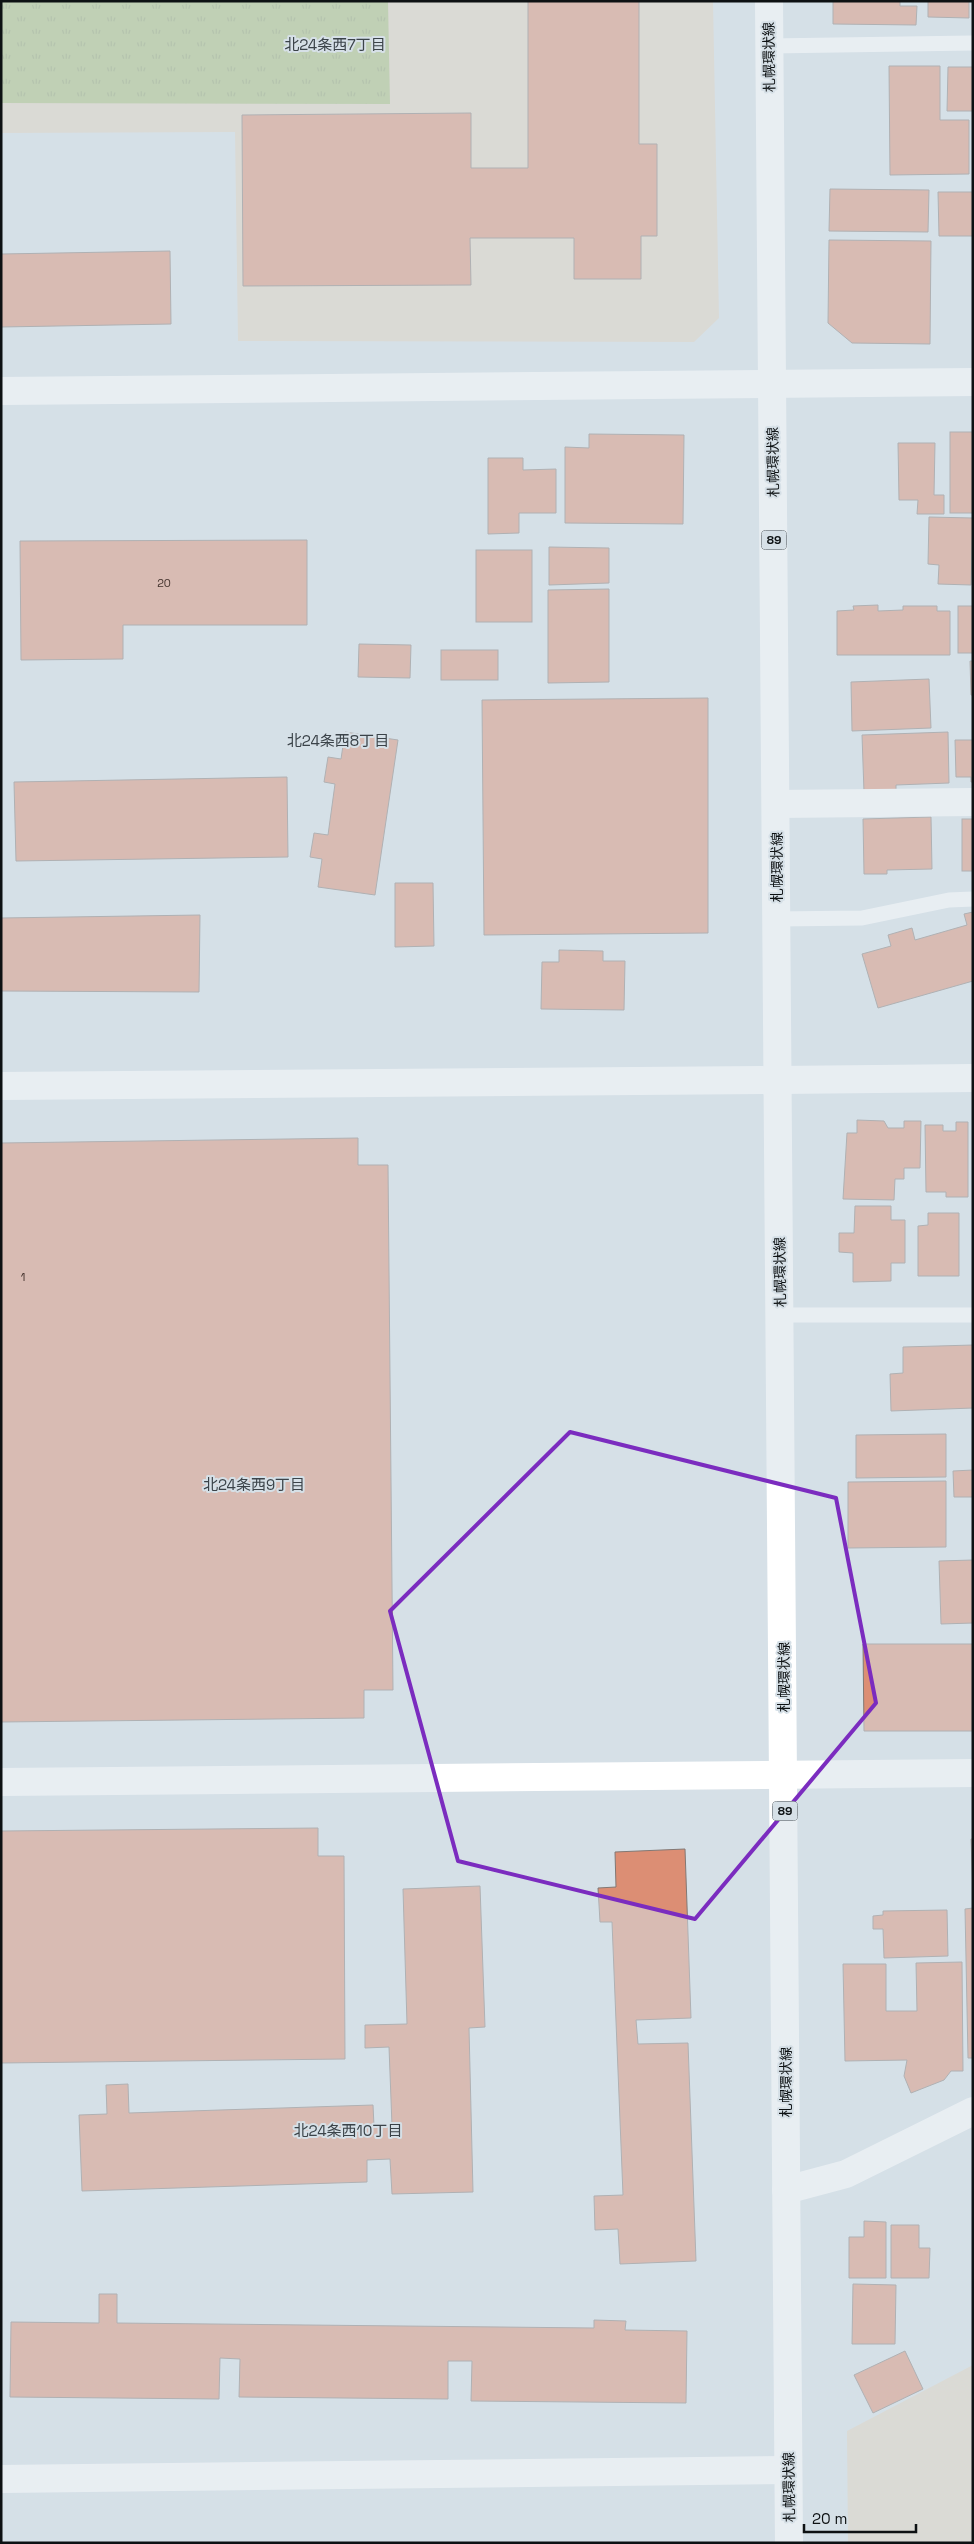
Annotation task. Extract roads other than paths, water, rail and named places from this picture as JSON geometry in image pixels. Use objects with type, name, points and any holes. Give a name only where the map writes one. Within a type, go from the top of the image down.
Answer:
[{"type":"street","name":"札幌環状線","points":[[769,1],[785,1776],[789,2543]]},
{"type":"street","points":[[1,390],[973,382]]},
{"type":"street","points":[[776,804],[973,802]]},
{"type":"street","points":[[1,1086],[973,1078]]},
{"type":"street","points":[[1,1782],[973,1773]]},
{"type":"street","points":[[786,2190],[846,2174],[973,2111]]},
{"type":"street","points":[[1,2479],[788,2470]]},
{"type":"lane","points":[[769,46],[973,43]]},
{"type":"lane","points":[[777,919],[862,918],[949,900],[973,899]]},
{"type":"lane","points":[[781,1315],[973,1315]]},
{"type":"district","name":"北24条西7丁目","points":[[335,45]]},
{"type":"district","name":"北24条西8丁目","points":[[338,741]]},
{"type":"district","name":"北24条西9丁目","points":[[254,1485]]},
{"type":"district","name":"北24条西10丁目","points":[[348,2131]]}]
